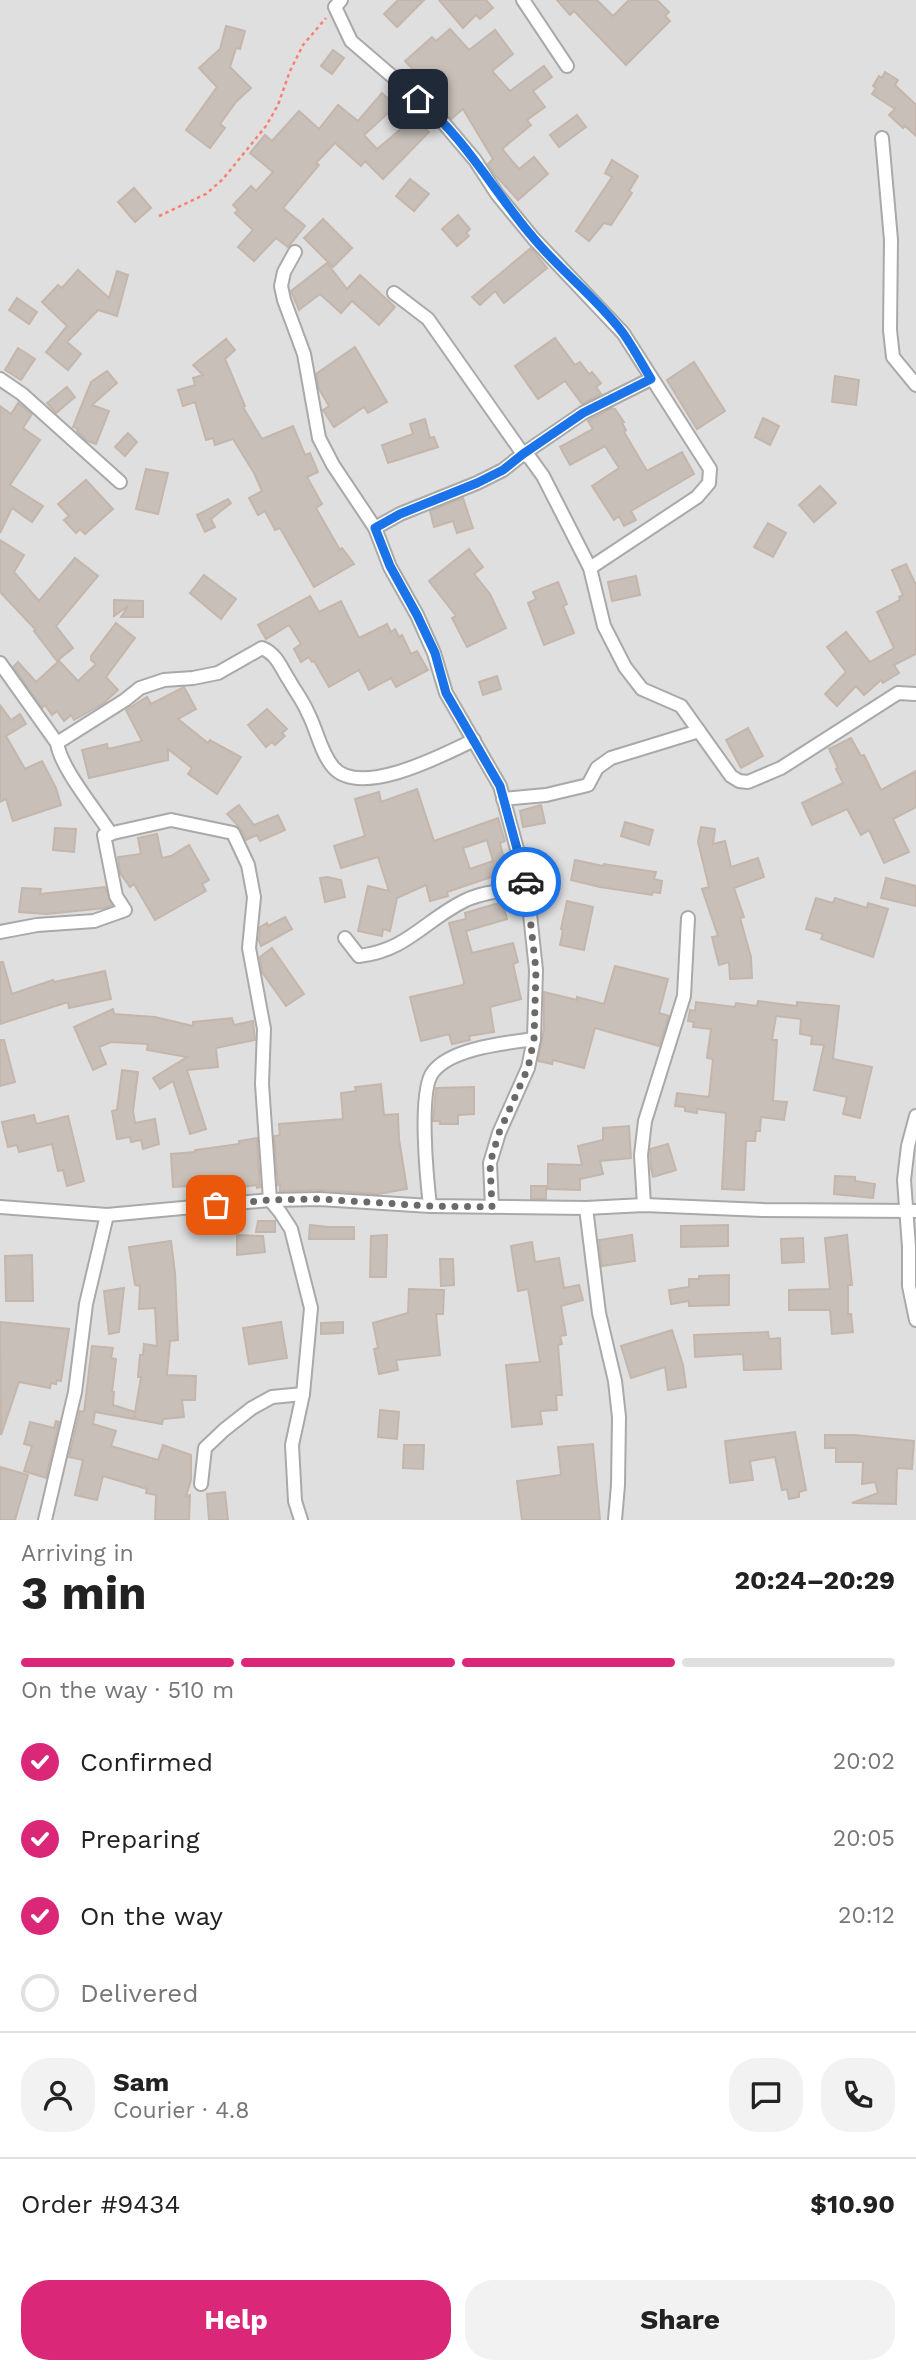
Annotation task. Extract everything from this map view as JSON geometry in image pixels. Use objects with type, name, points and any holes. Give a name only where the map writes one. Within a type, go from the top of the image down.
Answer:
[{"type":"street","points":[[523,0],[567,66]]},
{"type":"street","points":[[338,3],[351,41],[436,114],[475,160],[497,194],[534,239],[623,333],[710,469],[709,483],[697,497],[590,568]]},
{"type":"street","points":[[882,138],[891,240],[890,330],[893,357],[916,385]]},
{"type":"street","points":[[295,253],[284,272],[282,286],[284,300],[304,354],[319,438],[333,465],[375,528],[390,566],[435,653],[446,693],[500,786],[527,886],[536,970],[534,1039],[528,1068],[499,1133],[490,1163],[492,1207]]},
{"type":"street","points":[[394,293],[428,319],[523,454],[530,458],[543,476],[590,568],[604,626],[625,667],[642,689],[681,706],[731,776],[748,782],[781,768],[898,693],[916,694]]},
{"type":"street","points":[[0,379],[22,394],[120,482]]},
{"type":"street","points":[[375,528],[400,514],[503,470],[583,413],[651,379]]},
{"type":"street","points":[[57,743],[140,688],[164,680],[218,673],[262,648],[276,657],[309,713],[332,766],[341,774],[351,778],[386,775],[431,761],[474,740]]},
{"type":"street","points":[[0,663],[57,743],[58,752],[80,790],[111,834]]},
{"type":"street","points":[[503,799],[546,795],[588,785],[597,768],[611,758],[699,731]]},
{"type":"street","points":[[0,932],[37,925],[94,920],[125,910],[116,896],[104,835],[172,820],[233,833],[248,865],[254,897],[249,948],[264,1029],[262,1084],[270,1200],[290,1229],[311,1308],[303,1394],[292,1445],[295,1502],[301,1520]]},
{"type":"street","points":[[345,938],[359,956],[379,954],[408,940],[466,900],[527,886]]},
{"type":"street","points":[[644,1205],[641,1155],[645,1121],[684,996],[688,918]]},
{"type":"street","points":[[430,1206],[426,1161],[426,1083],[432,1072],[454,1057],[492,1045],[534,1039]]},
{"type":"street","points":[[916,1116],[908,1146],[904,1180],[911,1211],[909,1286],[916,1320]]},
{"type":"street","points":[[0,1207],[107,1215],[270,1200],[320,1199],[430,1206],[586,1208],[644,1205],[763,1210],[911,1211]]},
{"type":"street","points":[[586,1208],[599,1313],[615,1381],[619,1417],[615,1520]]},
{"type":"street","points":[[45,1520],[75,1392],[86,1304],[107,1215]]},
{"type":"street","points":[[201,1484],[205,1448],[224,1430],[252,1408],[272,1398],[303,1394]]},
{"type":"path","points":[[159,216],[206,194],[223,179],[278,105],[303,45],[338,3]]},
{"type":"shaded area","points":[[0,0],[916,0],[916,1520],[0,1520]]},
{"type":"building","points":[[398,0],[424,0],[397,27],[384,14]]},
{"type":"building","points":[[439,0],[486,0],[493,8],[480,19],[476,15],[463,28]]},
{"type":"building","points":[[557,0],[597,0],[613,16],[629,0],[657,0],[669,12],[665,16],[670,21],[626,65],[574,11],[570,15]]},
{"type":"building","points":[[226,26],[245,31],[240,49],[236,48],[230,67],[251,88],[236,102],[220,124],[225,128],[210,148],[186,130],[217,87],[199,68],[220,49]]},
{"type":"building","points":[[450,29],[469,50],[495,30],[513,54],[492,71],[510,91],[544,66],[552,77],[533,91],[545,107],[527,120],[531,125],[502,149],[519,169],[534,157],[548,174],[518,200],[488,164],[493,159],[463,109],[451,119],[434,100],[448,88],[434,72],[424,81],[405,61],[432,37],[436,41]]},
{"type":"building","points":[[333,50],[344,58],[332,74],[321,66]]},
{"type":"building","points":[[885,72],[898,80],[895,85],[916,105],[916,136],[889,115],[895,109],[872,94],[876,88],[873,86]]},
{"type":"building","points":[[382,93],[396,106],[364,135],[377,149],[414,118],[429,132],[383,179],[365,161],[361,166],[335,143],[316,163],[319,165],[283,208],[305,226],[288,247],[276,238],[254,261],[238,247],[253,230],[235,213],[238,210],[233,205],[251,186],[256,191],[273,172],[250,153],[265,135],[272,141],[299,111],[319,129],[338,105],[358,121]]},
{"type":"building","points":[[577,115],[586,127],[559,147],[550,135]]},
{"type":"building","points":[[612,160],[638,176],[629,191],[632,193],[611,225],[604,223],[589,241],[576,231],[612,177],[605,173]]},
{"type":"building","points":[[410,179],[429,194],[414,211],[396,196]]},
{"type":"building","points":[[134,188],[151,208],[135,222],[118,202]]},
{"type":"building","points":[[458,215],[470,229],[466,233],[469,236],[457,246],[442,229]]},
{"type":"building","points":[[323,219],[352,248],[333,267],[304,238]]},
{"type":"building","points":[[531,248],[547,268],[504,303],[495,291],[480,305],[472,297]]},
{"type":"building","points":[[327,263],[347,289],[360,275],[395,307],[379,325],[352,301],[341,313],[320,294],[299,310],[291,291]]},
{"type":"building","points":[[78,270],[109,298],[117,271],[128,275],[117,316],[98,310],[67,342],[81,354],[68,370],[46,352],[67,326],[42,302],[58,285],[62,288]]},
{"type":"building","points":[[17,298],[37,312],[29,324],[9,310]]},
{"type":"building","points":[[555,338],[575,365],[580,362],[589,374],[592,372],[601,383],[596,387],[601,394],[582,404],[565,381],[538,399],[515,366]]},
{"type":"building","points":[[226,339],[235,350],[225,359],[245,406],[243,407],[262,439],[293,426],[305,455],[310,453],[318,472],[307,477],[322,504],[316,508],[340,550],[342,548],[354,564],[314,587],[280,528],[275,530],[265,511],[258,515],[249,498],[262,491],[233,439],[215,445],[213,438],[206,440],[195,402],[183,406],[178,390],[195,385],[193,378],[203,375],[193,365]]},
{"type":"building","points":[[355,347],[387,402],[368,413],[364,407],[334,427],[323,410],[329,406],[319,389],[316,374]]},
{"type":"building","points":[[18,348],[35,359],[21,380],[5,370]]},
{"type":"building","points":[[694,362],[725,411],[697,429],[667,380]]},
{"type":"building","points":[[107,371],[117,383],[92,405],[109,411],[96,444],[87,441],[78,429],[73,427],[91,382]]},
{"type":"building","points":[[835,376],[859,380],[856,405],[832,402]]},
{"type":"building","points":[[67,387],[75,397],[56,413],[47,403]]},
{"type":"building","points":[[18,403],[32,414],[23,428],[40,440],[10,485],[43,506],[32,522],[12,508],[0,533],[0,406],[11,414]]},
{"type":"building","points":[[612,408],[624,422],[624,432],[647,471],[682,452],[694,474],[631,511],[636,520],[624,526],[619,516],[614,520],[592,486],[619,468],[605,446],[570,465],[560,447],[593,429],[588,421]]},
{"type":"building","points":[[763,418],[779,426],[770,445],[755,437]]},
{"type":"building","points":[[425,419],[430,438],[434,437],[438,447],[388,463],[382,445],[413,434],[410,424]]},
{"type":"building","points":[[128,433],[137,442],[125,456],[115,447]]},
{"type":"building","points":[[146,469],[168,473],[158,514],[136,509]]},
{"type":"building","points":[[86,480],[113,509],[85,534],[80,529],[76,533],[64,520],[69,516],[58,504]]},
{"type":"building","points":[[820,486],[836,503],[814,522],[799,505]]},
{"type":"building","points":[[463,498],[473,528],[457,533],[453,521],[434,527],[430,511]]},
{"type":"building","points":[[228,499],[231,503],[211,519],[215,527],[205,532],[197,515]]},
{"type":"building","points":[[768,523],[786,533],[773,557],[754,547]]},
{"type":"building","points":[[0,540],[24,555],[14,572],[39,601],[75,558],[98,576],[56,626],[73,648],[57,661],[34,631],[36,630],[0,592]]},
{"type":"building","points":[[469,549],[483,567],[474,574],[490,594],[506,628],[467,647],[452,618],[456,616],[429,581]]},
{"type":"building","points":[[906,564],[916,585],[916,654],[894,665],[899,673],[883,683],[881,680],[864,695],[856,686],[837,706],[825,694],[846,672],[827,647],[846,632],[870,662],[894,648],[877,612],[900,600],[899,597],[903,595],[892,570]]},
{"type":"building","points":[[204,575],[236,599],[221,619],[190,593]]},
{"type":"building","points":[[636,576],[640,595],[612,601],[608,582]]},
{"type":"building","points":[[558,582],[567,604],[563,606],[574,633],[544,645],[528,603],[536,599],[533,592]]},
{"type":"building","points":[[310,596],[319,612],[341,601],[359,638],[387,624],[391,632],[395,629],[399,637],[402,635],[411,654],[417,651],[428,670],[396,687],[391,678],[369,690],[359,670],[329,687],[314,661],[309,657],[301,662],[294,649],[301,644],[289,625],[266,639],[258,625]]},
{"type":"building","points":[[114,600],[143,601],[143,617],[121,617],[128,606],[114,616]]},
{"type":"building","points":[[116,623],[135,638],[106,677],[118,690],[104,703],[74,720],[71,715],[64,721],[57,711],[52,715],[45,705],[42,708],[13,667],[18,662],[36,682],[59,661],[78,681],[96,664],[91,660],[91,656]]},
{"type":"building","points":[[497,676],[501,689],[483,695],[479,682]]},
{"type":"building","points":[[184,687],[196,709],[178,719],[208,743],[210,740],[241,757],[217,794],[188,774],[192,768],[168,749],[168,760],[89,778],[82,750],[107,744],[108,749],[142,741],[126,710],[147,697],[151,704]]},
{"type":"building","points":[[0,705],[11,720],[20,714],[26,724],[6,736],[25,769],[42,761],[56,788],[61,805],[13,821],[6,799],[0,802]]},
{"type":"building","points":[[267,709],[287,729],[282,733],[285,736],[275,745],[272,742],[266,747],[248,725]]},
{"type":"building","points":[[748,728],[763,756],[741,768],[726,740]]},
{"type":"building","points":[[851,738],[861,756],[864,755],[881,790],[916,771],[916,807],[893,819],[909,852],[884,863],[869,830],[861,835],[847,809],[812,825],[802,803],[843,783],[829,749]]},
{"type":"building","points":[[417,789],[434,841],[498,818],[505,841],[500,843],[508,874],[497,875],[447,892],[448,896],[430,901],[426,885],[397,898],[390,931],[383,929],[382,936],[358,931],[368,886],[389,891],[378,857],[341,868],[334,846],[365,836],[355,799],[379,792],[381,802]],"holes":[[[487,840],[493,861],[470,869],[463,848]]]},
{"type":"building","points":[[239,805],[254,825],[278,815],[285,830],[260,841],[257,835],[246,840],[241,829],[227,814]]},
{"type":"building","points":[[541,805],[545,823],[523,827],[520,811]]},
{"type":"building","points":[[625,822],[653,830],[649,845],[621,836]]},
{"type":"building","points":[[701,827],[715,829],[713,844],[725,841],[731,867],[758,858],[764,877],[734,888],[744,917],[740,918],[751,957],[752,978],[730,979],[729,962],[719,965],[712,937],[718,936],[702,889],[709,887],[698,842]]},
{"type":"building","points":[[55,828],[76,829],[74,852],[53,850]]},
{"type":"building","points":[[157,834],[162,858],[171,856],[189,845],[209,880],[202,884],[206,891],[155,920],[134,884],[130,887],[120,873],[118,857],[141,854],[138,838]]},
{"type":"building","points":[[575,860],[656,872],[654,879],[662,881],[660,893],[653,892],[652,895],[571,880]]},
{"type":"building","points":[[320,878],[341,880],[345,897],[325,902]]},
{"type":"building","points":[[886,878],[916,886],[916,906],[881,898]]},
{"type":"building","points":[[105,887],[112,905],[105,908],[47,914],[19,912],[22,888],[41,889],[40,894]]},
{"type":"building","points":[[816,898],[833,903],[835,898],[867,908],[868,903],[888,909],[873,957],[821,939],[823,934],[806,929]]},
{"type":"building","points":[[567,901],[593,907],[584,950],[560,945]]},
{"type":"building","points":[[502,902],[507,919],[466,931],[472,953],[513,943],[518,962],[513,964],[521,999],[490,1007],[494,1032],[469,1036],[470,1040],[452,1044],[449,1034],[421,1041],[410,997],[463,985],[464,982],[449,923],[466,919],[465,913]]},
{"type":"building","points":[[285,917],[292,929],[261,946],[260,927]]},
{"type":"building","points":[[272,948],[304,994],[286,1006],[262,972],[260,957]]},
{"type":"building","points":[[0,962],[3,962],[12,994],[53,980],[54,982],[105,971],[111,999],[69,1008],[68,1002],[0,1024]]},
{"type":"building","points":[[615,966],[668,979],[659,1013],[669,1016],[659,1046],[595,1028],[584,1068],[553,1060],[552,1064],[538,1061],[544,1029],[544,992],[604,1004]]},
{"type":"building","points":[[758,1001],[797,1006],[797,1002],[839,1006],[833,1059],[872,1067],[860,1118],[843,1114],[847,1097],[814,1090],[824,1045],[811,1044],[812,1036],[800,1034],[801,1019],[776,1016],[772,1040],[777,1040],[773,1101],[787,1102],[784,1120],[761,1117],[760,1131],[756,1131],[755,1141],[746,1141],[744,1190],[722,1189],[726,1113],[697,1109],[697,1113],[675,1106],[677,1093],[709,1097],[713,1059],[707,1058],[711,1029],[693,1027],[694,1022],[688,1021],[690,1010],[695,1011],[696,1002],[735,1007],[736,1003],[757,1006]]},
{"type":"building","points":[[113,1009],[114,1014],[155,1017],[193,1026],[193,1022],[232,1018],[234,1025],[253,1021],[255,1040],[216,1048],[218,1067],[187,1070],[206,1129],[190,1134],[173,1081],[160,1089],[153,1078],[187,1057],[147,1050],[148,1044],[111,1042],[99,1047],[106,1064],[93,1070],[74,1027]]},
{"type":"building","points":[[0,1040],[4,1040],[15,1082],[0,1086]]},
{"type":"building","points":[[122,1070],[138,1072],[133,1111],[135,1123],[155,1119],[159,1144],[143,1149],[141,1140],[131,1142],[130,1137],[117,1139],[112,1111],[117,1110]]},
{"type":"building","points":[[381,1084],[384,1115],[398,1114],[407,1189],[378,1194],[321,1190],[280,1191],[274,1136],[280,1135],[279,1124],[343,1119],[341,1093],[356,1091],[355,1087]]},
{"type":"building","points":[[474,1087],[474,1114],[458,1115],[458,1124],[440,1124],[440,1121],[433,1121],[436,1088]]},
{"type":"building","points":[[34,1115],[36,1124],[68,1116],[84,1181],[67,1186],[63,1170],[58,1171],[52,1144],[19,1152],[17,1145],[8,1147],[2,1122]]},
{"type":"building","points":[[629,1126],[631,1158],[600,1161],[603,1174],[580,1179],[580,1190],[548,1189],[548,1164],[582,1165],[578,1146],[603,1140],[603,1128]]},
{"type":"building","points":[[257,1138],[260,1187],[257,1188],[256,1185],[237,1188],[236,1178],[207,1182],[207,1185],[173,1187],[171,1154],[239,1144],[239,1141]]},
{"type":"building","points":[[668,1144],[676,1170],[653,1177],[650,1149]]},
{"type":"building","points":[[835,1176],[855,1177],[855,1181],[875,1184],[873,1198],[834,1194]]},
{"type":"building","points":[[531,1186],[546,1186],[546,1199],[531,1199]]},
{"type":"building","points":[[258,1221],[275,1221],[275,1232],[256,1232]]},
{"type":"building","points":[[310,1225],[354,1227],[354,1239],[309,1239]]},
{"type":"building","points":[[728,1225],[728,1246],[681,1247],[681,1226]]},
{"type":"building","points":[[237,1235],[263,1236],[265,1252],[237,1255]]},
{"type":"building","points":[[387,1235],[386,1277],[370,1277],[371,1236]]},
{"type":"building","points":[[632,1235],[635,1261],[602,1266],[599,1240]]},
{"type":"building","points":[[847,1235],[852,1285],[848,1285],[848,1314],[851,1314],[853,1332],[832,1334],[830,1310],[789,1310],[789,1290],[830,1289],[825,1238]]},
{"type":"building","points":[[803,1238],[804,1262],[782,1263],[781,1239]]},
{"type":"building","points":[[171,1241],[178,1340],[170,1341],[167,1375],[196,1376],[195,1400],[182,1400],[184,1417],[163,1419],[162,1424],[95,1412],[93,1424],[116,1431],[111,1446],[158,1460],[163,1445],[191,1455],[191,1480],[186,1496],[190,1495],[189,1520],[155,1520],[156,1495],[146,1493],[147,1489],[103,1476],[97,1500],[75,1495],[83,1460],[69,1457],[80,1411],[84,1412],[92,1346],[113,1348],[111,1358],[116,1359],[113,1405],[135,1412],[141,1377],[138,1377],[140,1355],[143,1355],[144,1344],[157,1346],[155,1308],[139,1309],[140,1286],[135,1285],[129,1247]]},
{"type":"building","points":[[532,1242],[535,1262],[559,1258],[564,1288],[579,1285],[583,1300],[561,1306],[566,1335],[560,1336],[562,1344],[558,1345],[562,1395],[556,1395],[557,1410],[540,1411],[542,1424],[512,1427],[506,1365],[540,1362],[528,1289],[518,1291],[511,1246]]},
{"type":"building","points":[[32,1255],[33,1301],[6,1301],[5,1256]]},
{"type":"building","points":[[440,1259],[453,1259],[454,1285],[441,1286]]},
{"type":"building","points":[[729,1275],[729,1305],[689,1306],[689,1301],[671,1304],[669,1290],[689,1287],[689,1279]]},
{"type":"building","points":[[124,1288],[119,1332],[109,1334],[104,1291]]},
{"type":"building","points":[[409,1289],[444,1290],[443,1314],[436,1314],[440,1355],[396,1360],[398,1370],[379,1374],[373,1323],[408,1313]]},
{"type":"building","points":[[0,1322],[69,1329],[61,1381],[51,1383],[50,1388],[19,1382],[1,1435]]},
{"type":"building","points":[[281,1322],[287,1358],[249,1364],[243,1328]]},
{"type":"building","points":[[343,1322],[343,1333],[321,1334],[321,1323]]},
{"type":"building","points":[[672,1330],[683,1365],[686,1387],[668,1390],[665,1367],[631,1378],[621,1346]]},
{"type":"building","points":[[768,1332],[769,1339],[780,1338],[781,1369],[744,1370],[743,1354],[695,1357],[694,1335]]},
{"type":"building","points":[[380,1410],[399,1412],[397,1439],[378,1437]]},
{"type":"building","points":[[56,1421],[59,1422],[46,1478],[24,1471],[32,1446],[24,1444],[30,1422],[54,1428]]},
{"type":"building","points":[[795,1432],[806,1490],[799,1492],[799,1497],[789,1499],[787,1489],[782,1490],[775,1457],[750,1461],[753,1480],[730,1483],[725,1441]]},
{"type":"building","points":[[825,1435],[914,1441],[912,1469],[897,1468],[896,1504],[852,1503],[878,1493],[875,1482],[862,1484],[863,1462],[836,1462],[836,1448],[825,1448]]},
{"type":"building","points":[[593,1444],[600,1520],[522,1520],[517,1481],[561,1475],[558,1447]]},
{"type":"building","points":[[404,1445],[424,1445],[423,1469],[403,1468]]},
{"type":"building","points":[[0,1467],[28,1475],[15,1520],[0,1520]]},
{"type":"building","points":[[225,1492],[228,1520],[209,1520],[207,1494]]},
{"type":"way so far","points":[[216,1205],[320,1199],[492,1207],[490,1163],[499,1133],[528,1068],[534,1039],[536,970],[526,882]]},
{"type":"route","points":[[418,99],[436,114],[475,160],[497,194],[534,239],[623,333],[651,379],[583,413],[503,470],[400,514],[375,528],[390,566],[435,653],[446,693],[500,786],[526,882]]}]
